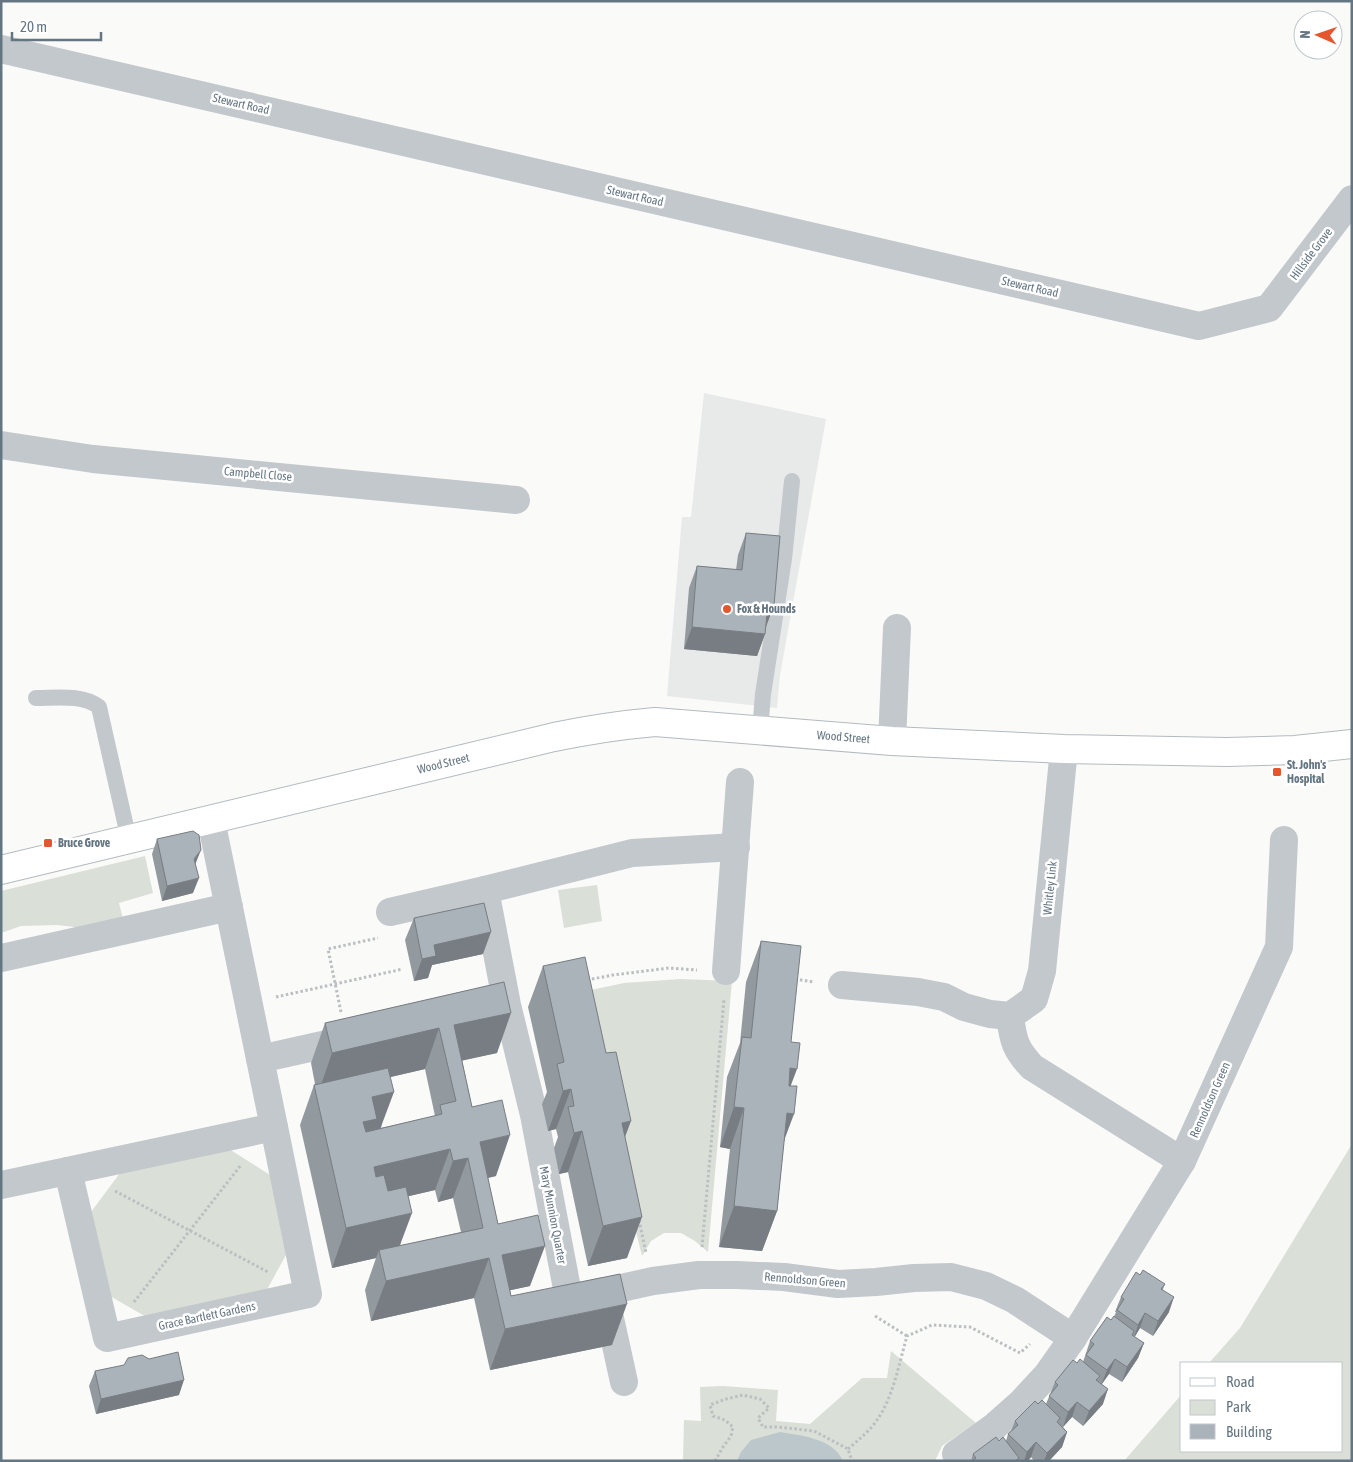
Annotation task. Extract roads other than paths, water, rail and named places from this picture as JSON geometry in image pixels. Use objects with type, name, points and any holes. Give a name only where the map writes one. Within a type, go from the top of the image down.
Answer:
[{"type":"main road","name":"Wood Street","points":[[1,870],[554,737],[598,728],[656,722],[892,741],[1064,749],[1227,752],[1295,750],[1352,744]]},
{"type":"street","name":"Stewart Road","points":[[1,49],[1199,326],[1269,308]]},
{"type":"street","name":"Hillside Grove","points":[[1269,308],[1352,199]]},
{"type":"street","name":"Campbell Close","points":[[1,446],[93,459],[516,500]]},
{"type":"street","points":[[892,741],[897,628]]},
{"type":"street","name":"Whitley Link","points":[[1010,1016],[1034,998],[1042,971],[1064,749]]},
{"type":"street","points":[[726,971],[740,782]]},
{"type":"street","points":[[1,1185],[274,1127],[211,820]]},
{"type":"street","name":"Rennoldson Green","points":[[956,1454],[996,1426],[1047,1375],[1064,1331],[1182,1161],[1279,947],[1284,840]]},
{"type":"street","points":[[388,924],[485,890],[632,853],[736,848]]},
{"type":"street","name":"Mary Munnion Quarter","points":[[485,890],[507,1005],[534,1115],[569,1299],[604,1291],[624,1382]]},
{"type":"street","points":[[1,958],[228,908]]},
{"type":"street","points":[[842,985],[918,992],[944,997],[964,1007],[990,1014],[1010,1016],[1012,1036],[1021,1056],[1032,1067],[1182,1161]]},
{"type":"street","points":[[479,1011],[507,1005]]},
{"type":"street","points":[[260,1059],[375,1034]]},
{"type":"street","name":"Grace Bartlett Gardens","points":[[68,1171],[107,1338],[308,1294],[274,1127]]},
{"type":"street","name":"Rennoldson Green","points":[[612,1290],[653,1280],[700,1275],[737,1274],[784,1277],[838,1284],[951,1277],[986,1286],[1015,1300],[1064,1331]]},
{"type":"lane","points":[[760,731],[763,694],[784,559],[792,481]]},
{"type":"lane","points":[[36,698],[82,699],[93,702],[99,707],[129,840]]},
{"type":"place","name":"Fox & Hounds","points":[[727,609]]},
{"type":"place","name":"St. John's Hospital","points":[[1277,772]]},
{"type":"place","name":"Bruce Grove","points":[[48,843]]}]
